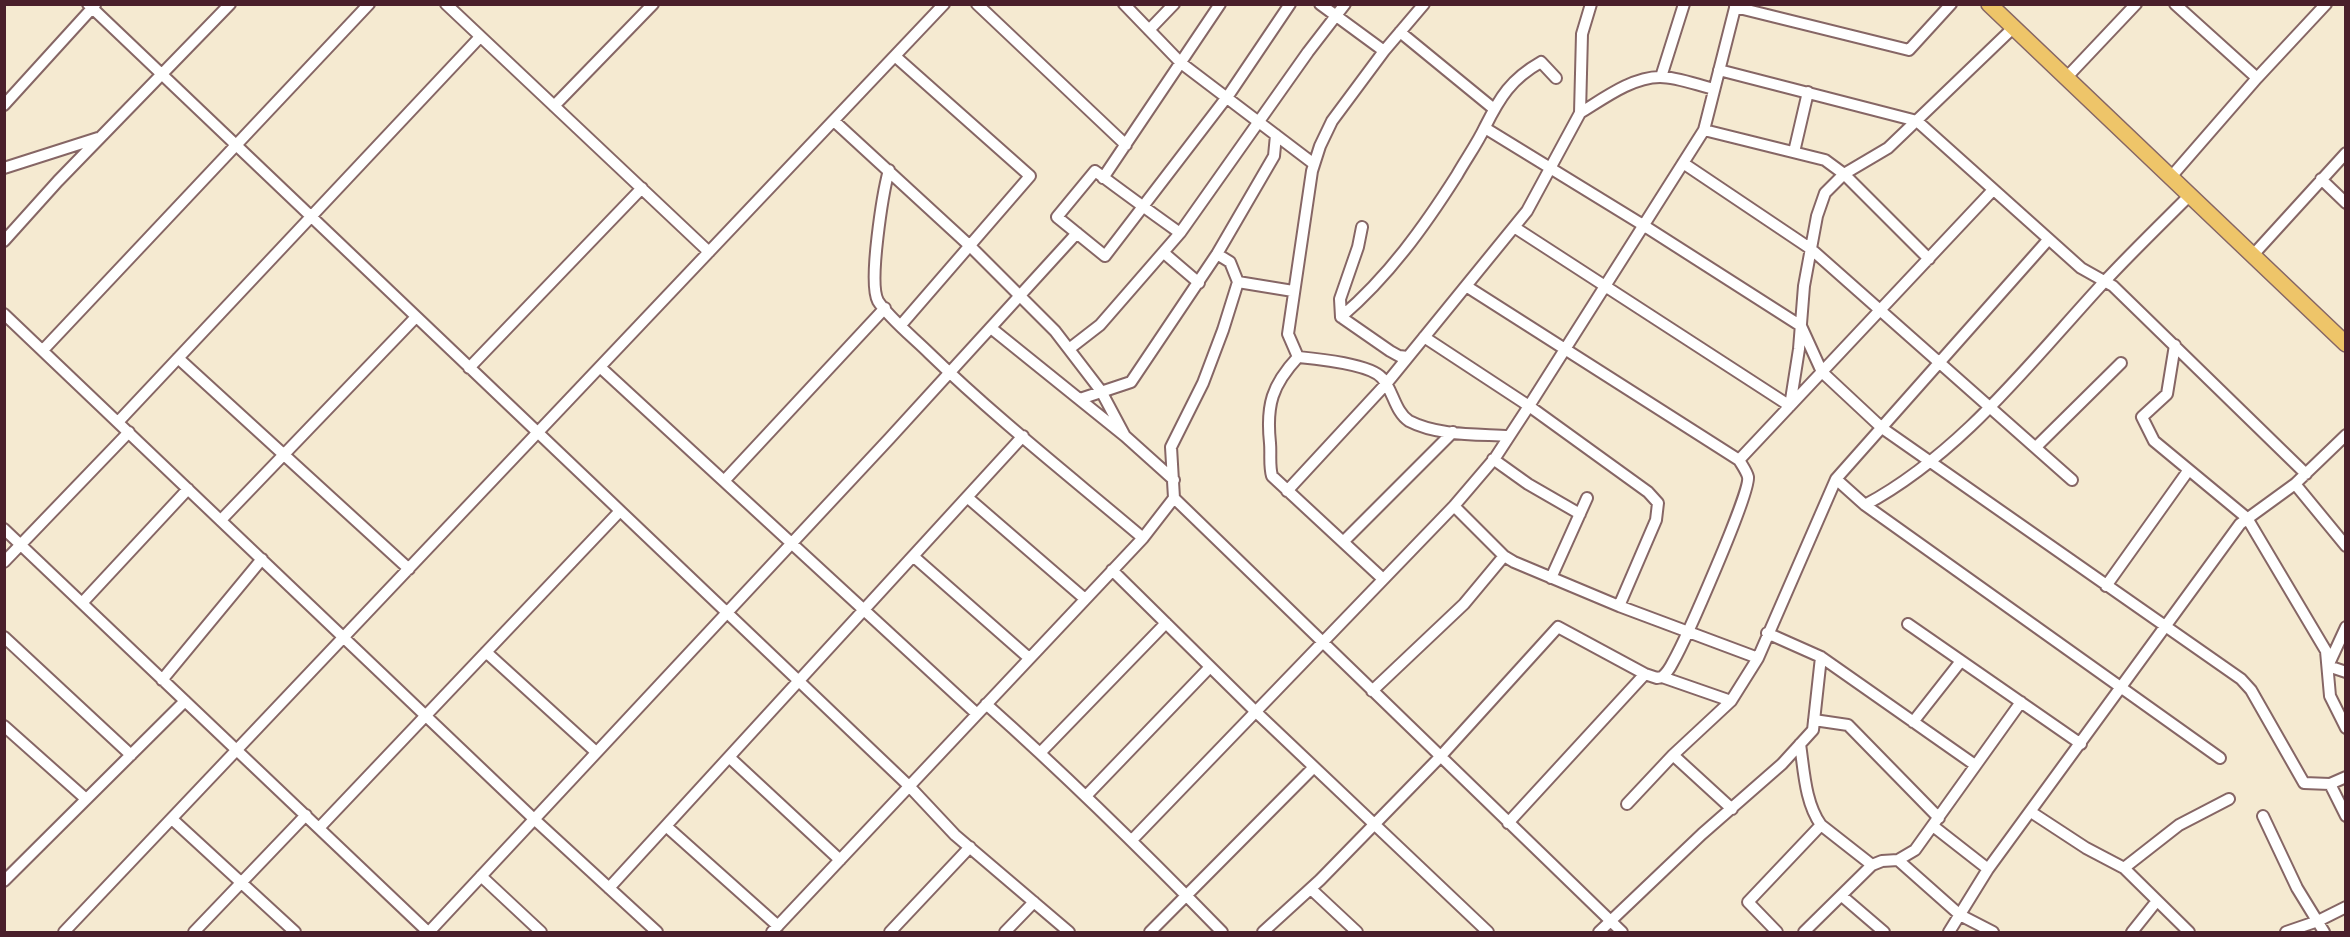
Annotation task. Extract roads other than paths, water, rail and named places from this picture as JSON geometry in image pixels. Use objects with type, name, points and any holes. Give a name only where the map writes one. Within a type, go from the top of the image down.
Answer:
[{"type":"main road","points":[[1989,4],[2346,344]]},
{"type":"street","points":[[4,241],[230,4]]},
{"type":"street","points":[[42,350],[369,4]]},
{"type":"street","points":[[446,4],[709,252]]},
{"type":"street","points":[[554,106],[653,4]]},
{"type":"street","points":[[64,933],[944,4]]},
{"type":"street","points":[[977,4],[1126,145]]},
{"type":"street","points":[[1124,4],[1181,63],[1314,164]]},
{"type":"street","points":[[1149,30],[1174,4]]},
{"type":"street","points":[[1103,178],[1220,4]]},
{"type":"street","points":[[1180,233],[1143,206],[1103,178],[1095,171],[1057,217],[1105,256],[1143,206],[1227,98],[1290,4]]},
{"type":"street","points":[[1320,4],[1384,51]]},
{"type":"street","points":[[1069,349],[1100,325],[1180,233],[1345,4]]},
{"type":"street","points":[[1298,357],[1288,334],[1314,164],[1320,146],[1332,121],[1384,51],[1425,4]]},
{"type":"street","points":[[1287,491],[1386,384],[1527,211],[1580,113],[1582,34],[1591,4]]},
{"type":"street","points":[[1661,77],[1684,4]]},
{"type":"street","points":[[1132,840],[1454,506],[1493,459],[1606,287],[1704,130],[1735,6],[1909,50],[1951,4]]},
{"type":"street","points":[[2066,78],[2136,4]]},
{"type":"street","points":[[2175,4],[2257,78]]},
{"type":"street","points":[[2170,178],[2325,4]]},
{"type":"street","points":[[4,105],[92,6],[537,434],[727,611],[909,786],[955,835],[1069,933]]},
{"type":"street","points":[[1790,406],[1804,286],[1821,201],[1825,193],[1844,174],[1888,148],[2013,28]]},
{"type":"street","points":[[1400,32],[1494,109]]},
{"type":"street","points":[[118,422],[480,36]]},
{"type":"street","points":[[896,57],[1030,176],[901,325]]},
{"type":"street","points":[[1341,317],[1367,296],[1419,233],[1485,128],[1507,88],[1524,72],[1541,62],[1556,78]]},
{"type":"street","points":[[1719,70],[1917,121],[2080,268],[2105,281],[2175,345],[2306,474]]},
{"type":"street","points":[[1580,113],[1639,81],[1661,77],[1714,89]]},
{"type":"street","points":[[1794,152],[1808,92]]},
{"type":"street","points":[[834,121],[970,246],[1055,331],[1101,391],[1125,436]]},
{"type":"street","points":[[1485,128],[1801,326],[1822,372],[1882,428],[2241,679],[2251,690],[2304,783],[2330,784],[2344,777],[2346,765]]},
{"type":"street","points":[[1704,130],[1825,160],[1844,174],[1929,259]]},
{"type":"street","points":[[1080,399],[1131,382],[1217,254],[1274,156],[1276,135]]},
{"type":"street","points":[[4,168],[101,137]]},
{"type":"street","points":[[2253,255],[2346,153]]},
{"type":"street","points":[[1683,163],[1811,249],[2072,480]]},
{"type":"street","points":[[889,171],[882,195],[875,274],[877,300],[949,372],[1143,538]]},
{"type":"street","points":[[2321,179],[2346,203]]},
{"type":"street","points":[[469,368],[642,188]]},
{"type":"street","points":[[1739,460],[1993,190]]},
{"type":"street","points":[[1865,505],[1890,491],[1930,461],[1990,406],[2019,378],[2105,281],[2189,196]]},
{"type":"street","points":[[1341,317],[1340,298],[1358,247],[1362,227]]},
{"type":"street","points":[[1514,227],[1790,406]]},
{"type":"street","points":[[4,529],[428,933],[1077,233]]},
{"type":"street","points":[[1627,804],[1673,755],[1731,701],[1758,658],[1836,479],[2049,240]]},
{"type":"street","points":[[1164,253],[1199,283]]},
{"type":"street","points":[[666,826],[775,929],[1143,538],[1174,498],[1171,447],[1203,383],[1238,282],[1230,262],[1217,254]]},
{"type":"street","points":[[1238,282],[1293,291]]},
{"type":"street","points":[[1466,286],[1739,460],[1748,477],[1739,512],[1688,631],[1673,662],[1662,677]]},
{"type":"street","points":[[724,481],[885,308]]},
{"type":"street","points":[[4,314],[534,819],[657,933]]},
{"type":"street","points":[[221,520],[416,317]]},
{"type":"street","points":[[1341,317],[1390,351],[1399,356],[1408,357]]},
{"type":"street","points":[[991,328],[1125,436],[1173,480]]},
{"type":"street","points":[[1424,337],[1529,406],[1648,492],[1658,503],[1656,520],[1619,606]]},
{"type":"street","points":[[2175,345],[2167,394],[2142,417],[2154,441],[2247,519],[2326,651],[2330,696],[2346,728]]},
{"type":"street","points":[[1298,357],[1332,361],[1371,370],[1382,378],[1407,420],[1431,430],[1509,436]]},
{"type":"street","points":[[1298,357],[1276,383],[1268,420],[1272,476],[1383,579]]},
{"type":"street","points":[[178,358],[409,569]]},
{"type":"street","points":[[2036,447],[2121,363]]},
{"type":"street","points":[[600,367],[977,714]]},
{"type":"street","points":[[4,562],[129,432]]},
{"type":"street","points":[[1342,542],[1452,432]]},
{"type":"street","points":[[1949,933],[1989,869],[2240,524],[2295,484],[2346,435]]},
{"type":"street","points":[[609,888],[1023,436]]},
{"type":"street","points":[[1493,459],[1528,484],[1580,514]]},
{"type":"street","points":[[2106,586],[2188,471]]},
{"type":"street","points":[[1836,479],[1865,505],[2220,758]]},
{"type":"street","points":[[2295,484],[2346,546]]},
{"type":"street","points":[[82,603],[188,489]]},
{"type":"street","points":[[967,497],[1084,599]]},
{"type":"street","points":[[1174,498],[1622,933]]},
{"type":"street","points":[[1551,578],[1587,498]]},
{"type":"street","points":[[1454,506],[1504,556],[1619,606],[1758,658]]},
{"type":"street","points":[[320,828],[620,511]]},
{"type":"street","points":[[913,556],[1029,658]]},
{"type":"street","points":[[1372,691],[1464,604],[1504,556]]},
{"type":"street","points":[[162,680],[262,560]]},
{"type":"street","points":[[1112,570],[1256,712],[1488,933]]},
{"type":"street","points":[[1040,753],[1166,623]]},
{"type":"street","points":[[1908,624],[2081,744]]},
{"type":"street","points":[[1263,933],[1311,889],[1440,757],[1558,627],[1645,674],[1657,678],[1662,677],[1731,701]]},
{"type":"street","points":[[2328,666],[2346,627]]},
{"type":"street","points":[[1767,633],[1821,657],[1975,765]]},
{"type":"street","points":[[4,637],[131,755]]},
{"type":"street","points":[[486,652],[596,752]]},
{"type":"street","points":[[1599,933],[1610,920],[1732,809],[1813,730],[1821,657]]},
{"type":"street","points":[[1913,722],[1961,661]]},
{"type":"street","points":[[2328,666],[2346,672]]},
{"type":"street","points":[[1086,796],[1210,667]]},
{"type":"street","points":[[1508,823],[1645,674]]},
{"type":"street","points":[[4,881],[185,701]]},
{"type":"street","points":[[1804,933],[1872,865],[1882,861],[1898,860],[1914,850],[2021,702]]},
{"type":"street","points":[[986,704],[1132,840],[1222,933]]},
{"type":"street","points":[[1814,720],[1848,725],[1936,822],[1989,869]]},
{"type":"street","points":[[4,726],[86,800]]},
{"type":"street","points":[[1800,744],[1810,804],[1821,825],[1872,865]]},
{"type":"street","points":[[1673,755],[1732,809]]},
{"type":"street","points":[[729,757],[840,860]]},
{"type":"street","points":[[1150,933],[1314,767]]},
{"type":"street","points":[[2330,784],[2346,816]]},
{"type":"street","points":[[2124,868],[2179,825],[2229,799]]},
{"type":"street","points":[[2031,812],[2086,848],[2124,868],[2189,933]]},
{"type":"street","points":[[194,933],[306,815]]},
{"type":"street","points":[[2263,816],[2297,888],[2324,933]]},
{"type":"street","points":[[172,819],[294,933]]},
{"type":"street","points":[[1777,933],[1748,902],[1821,825]]},
{"type":"street","points":[[890,933],[970,847]]},
{"type":"street","points":[[1898,860],[1960,915],[1993,933]]},
{"type":"street","points":[[481,876],[541,933]]},
{"type":"street","points":[[1311,889],[1357,933]]},
{"type":"street","points":[[1842,896],[1884,933]]},
{"type":"street","points":[[1005,933],[1034,902]]},
{"type":"street","points":[[2132,933],[2156,902]]},
{"type":"street","points":[[2286,933],[2346,907]]}]
